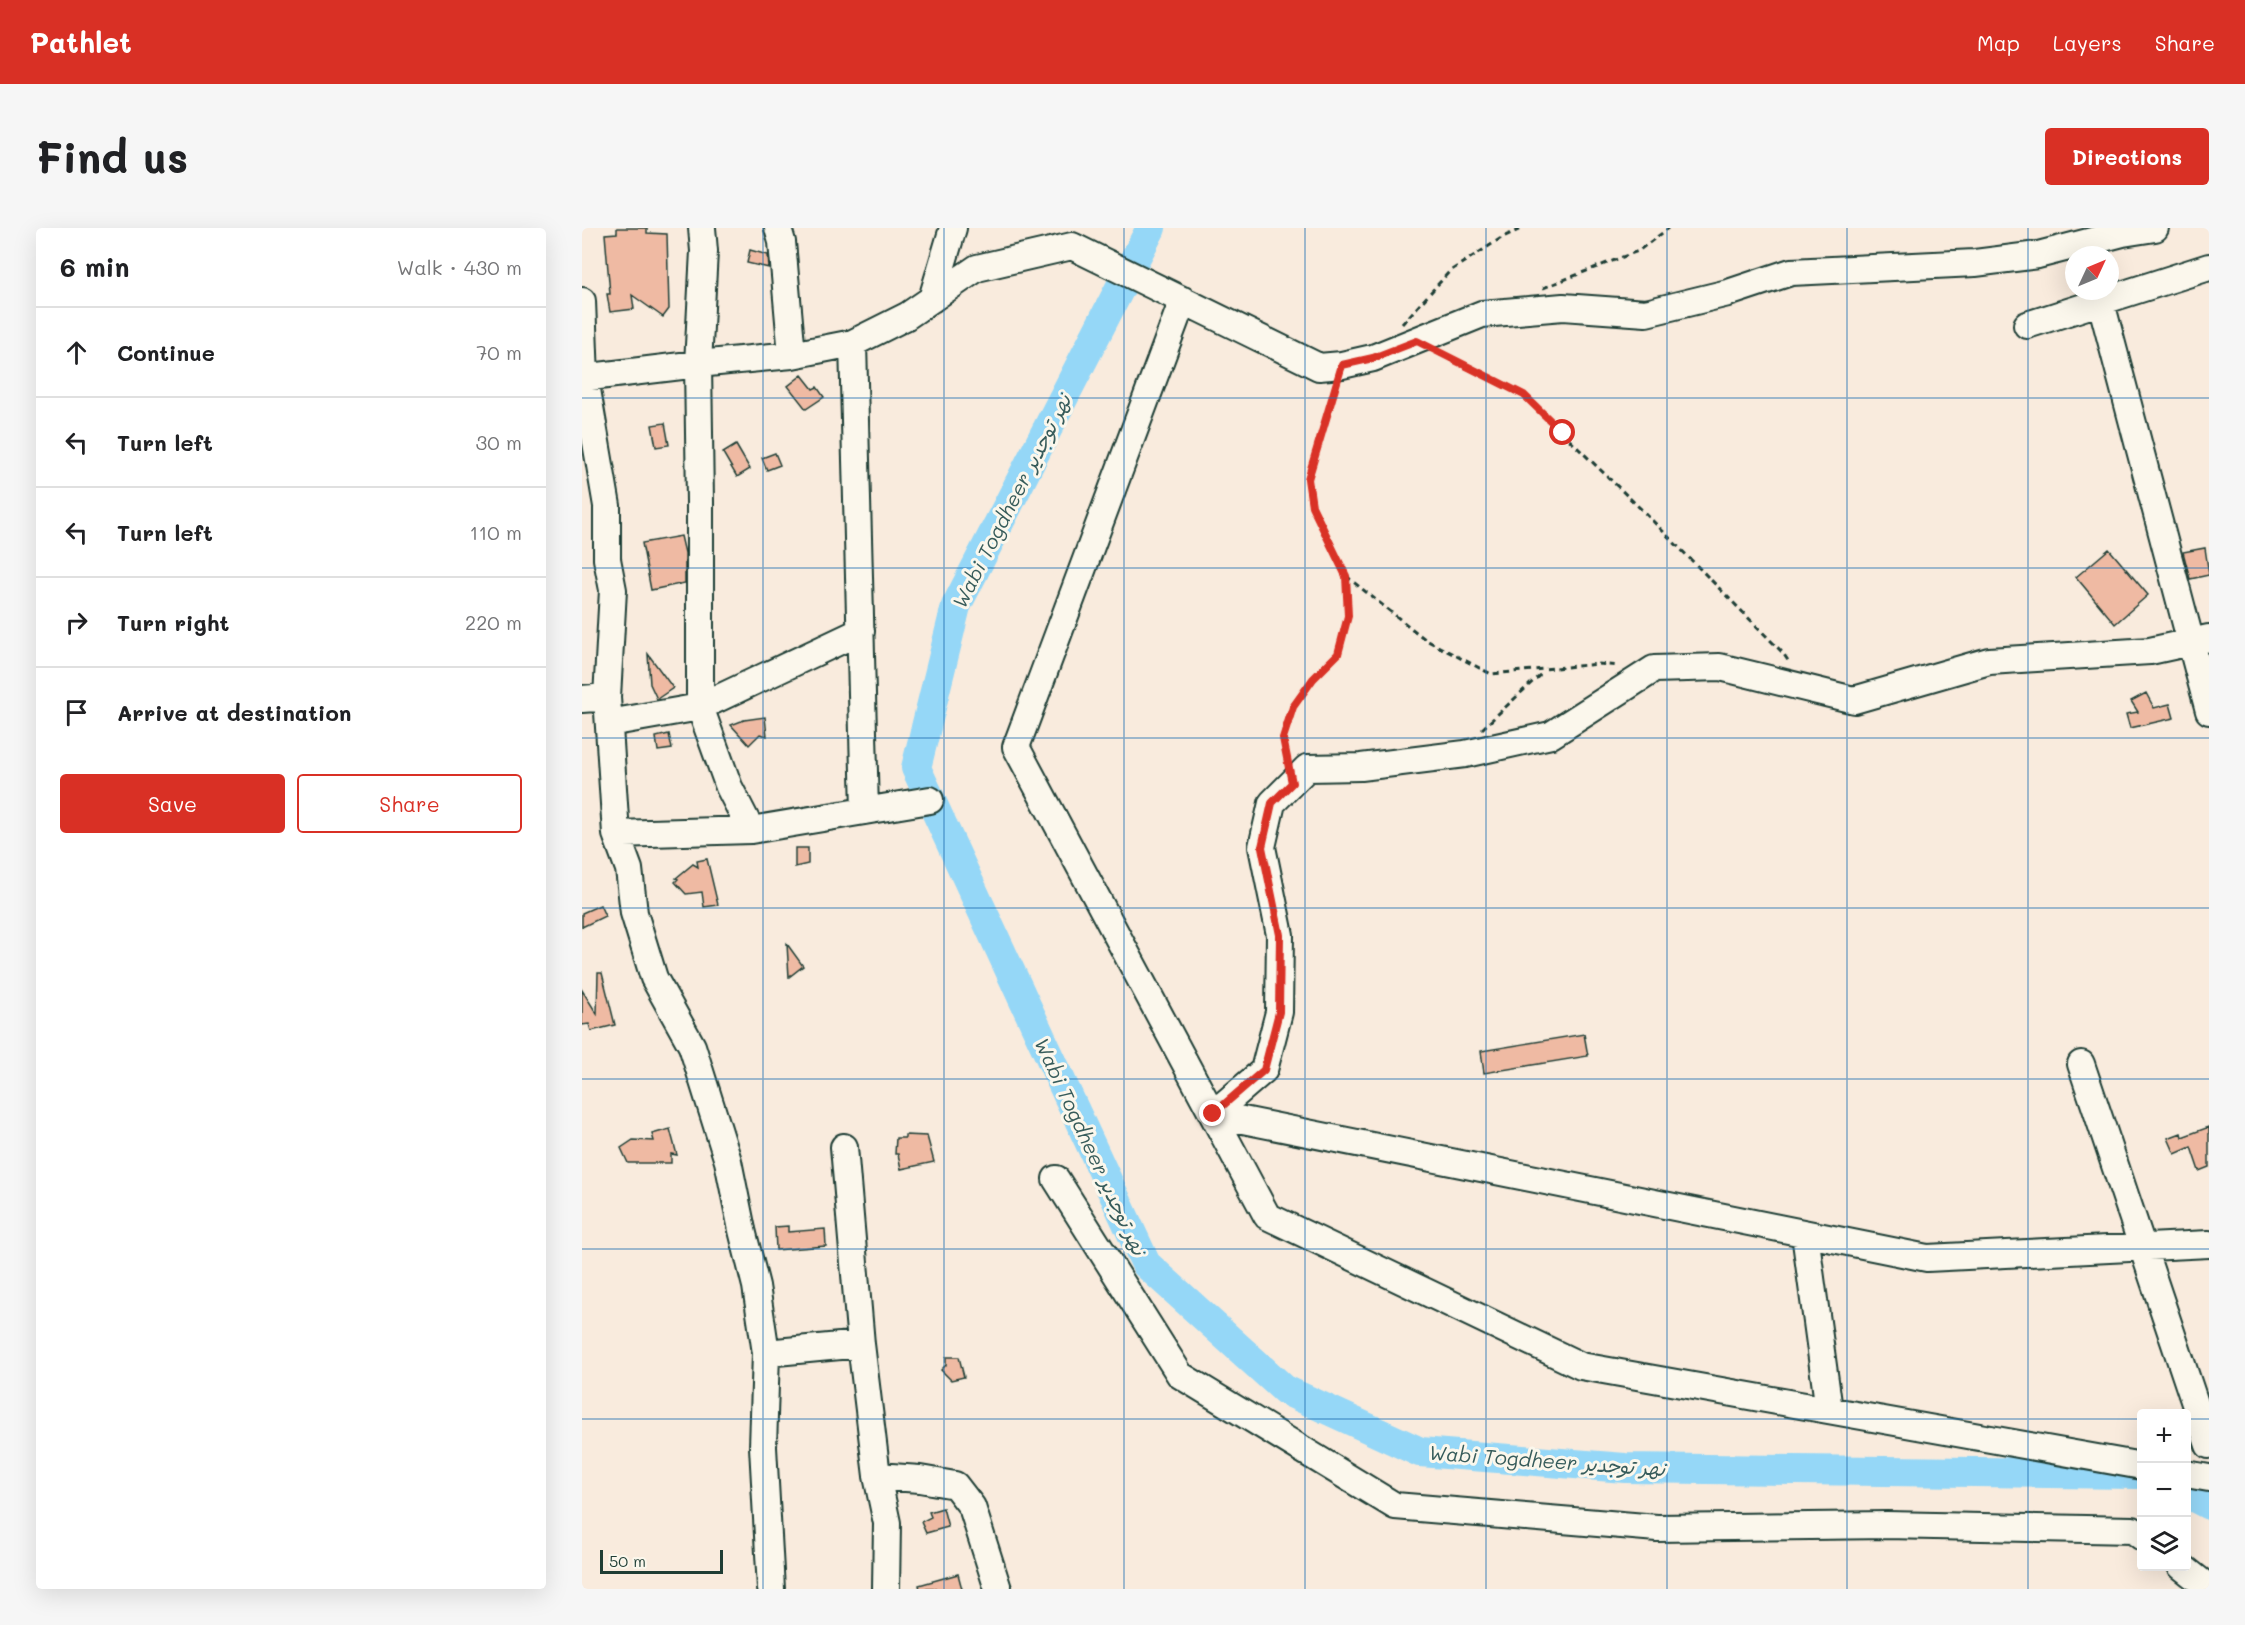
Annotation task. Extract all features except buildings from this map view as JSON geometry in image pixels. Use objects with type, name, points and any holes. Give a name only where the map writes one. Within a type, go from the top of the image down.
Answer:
[{"type":"street","points":[[702,228],[704,251],[698,364],[700,707],[729,788],[752,830]]},
{"type":"street","points":[[778,228],[782,242],[792,355]]},
{"type":"street","points":[[932,299],[952,228]]},
{"type":"street","points":[[584,378],[792,355],[853,343],[907,316],[977,268],[1072,237],[1183,300],[1318,368],[1373,358],[1408,334],[1482,314],[1563,307],[1646,313],[1728,293],[1791,272],[1975,263],[2038,255],[2085,242],[2156,228]]},
{"type":"street","points":[[2119,291],[2209,267]]},
{"type":"street","points":[[1183,300],[1016,747],[1267,1216],[1581,1366],[2137,1465]]},
{"type":"street","points":[[2027,325],[2089,300]]},
{"type":"street","points":[[2100,300],[2200,640],[2209,711]]},
{"type":"street","points":[[582,301],[584,378],[607,506],[608,559],[613,590],[594,698],[609,723],[615,834],[629,869],[634,913],[654,978],[692,1046],[728,1161],[756,1286],[766,1353],[764,1447],[771,1589]]},
{"type":"street","points":[[853,343],[865,811]]},
{"type":"street","points":[[609,723],[700,707],[861,631]]},
{"type":"street","points":[[1213,1114],[1264,1070],[1279,1012],[1280,935],[1262,847],[1272,803],[1307,768],[1361,767],[1465,754],[1551,735],[1654,669],[1720,667],[1854,700],[1989,662],[2150,651],[2200,640]]},
{"type":"street","points":[[615,834],[752,830],[930,800]]},
{"type":"street","points":[[2081,1064],[2209,1445]]},
{"type":"street","points":[[1213,1114],[1927,1258],[2209,1244]]},
{"type":"street","points":[[844,1147],[861,1344],[877,1476],[887,1523],[886,1589]]},
{"type":"street","points":[[1056,1179],[1179,1375],[1395,1506],[1657,1528],[1887,1525],[2133,1530],[2137,1533]]},
{"type":"street","points":[[1805,1234],[1829,1410]]},
{"type":"street","points":[[766,1353],[861,1344]]},
{"type":"street","points":[[2191,1475],[2209,1478]]},
{"type":"street","points":[[877,1476],[920,1479],[956,1485],[972,1507],[998,1589]]},
{"type":"street","points":[[2187,1571],[2209,1588]]},
{"type":"path","points":[[1523,228],[1503,237],[1450,271],[1408,334],[1524,395],[1642,510],[1783,653],[1804,687]]},
{"type":"path","points":[[1539,291],[1548,284],[1638,251],[1669,228]]},
{"type":"path","points":[[1292,783],[1283,738],[1293,707],[1313,679],[1338,654],[1348,616],[1346,576],[1312,506],[1308,479],[1342,365]]},
{"type":"path","points":[[1346,576],[1426,640],[1491,674],[1545,671],[1598,664],[1620,666]]},
{"type":"path","points":[[1478,732],[1545,671]]},
{"type":"waterway","name":"Wabi Togdheer نهر توجدير","points":[[1151,228],[956,606],[916,768],[1146,1264],[1285,1390],[1420,1452],[1625,1468],[2137,1474]]},
{"type":"waterway","name":"Wabi Togdheer نهر توجدير","points":[[2191,1496],[2209,1505]]},
{"type":"route","points":[[1213,1114],[1264,1070],[1279,1012],[1280,935],[1262,847],[1272,803],[1292,783],[1283,738],[1293,707],[1313,679],[1338,654],[1348,616],[1346,576],[1312,506],[1308,479],[1342,365],[1373,358],[1417,341],[1524,395],[1563,433]]}]
